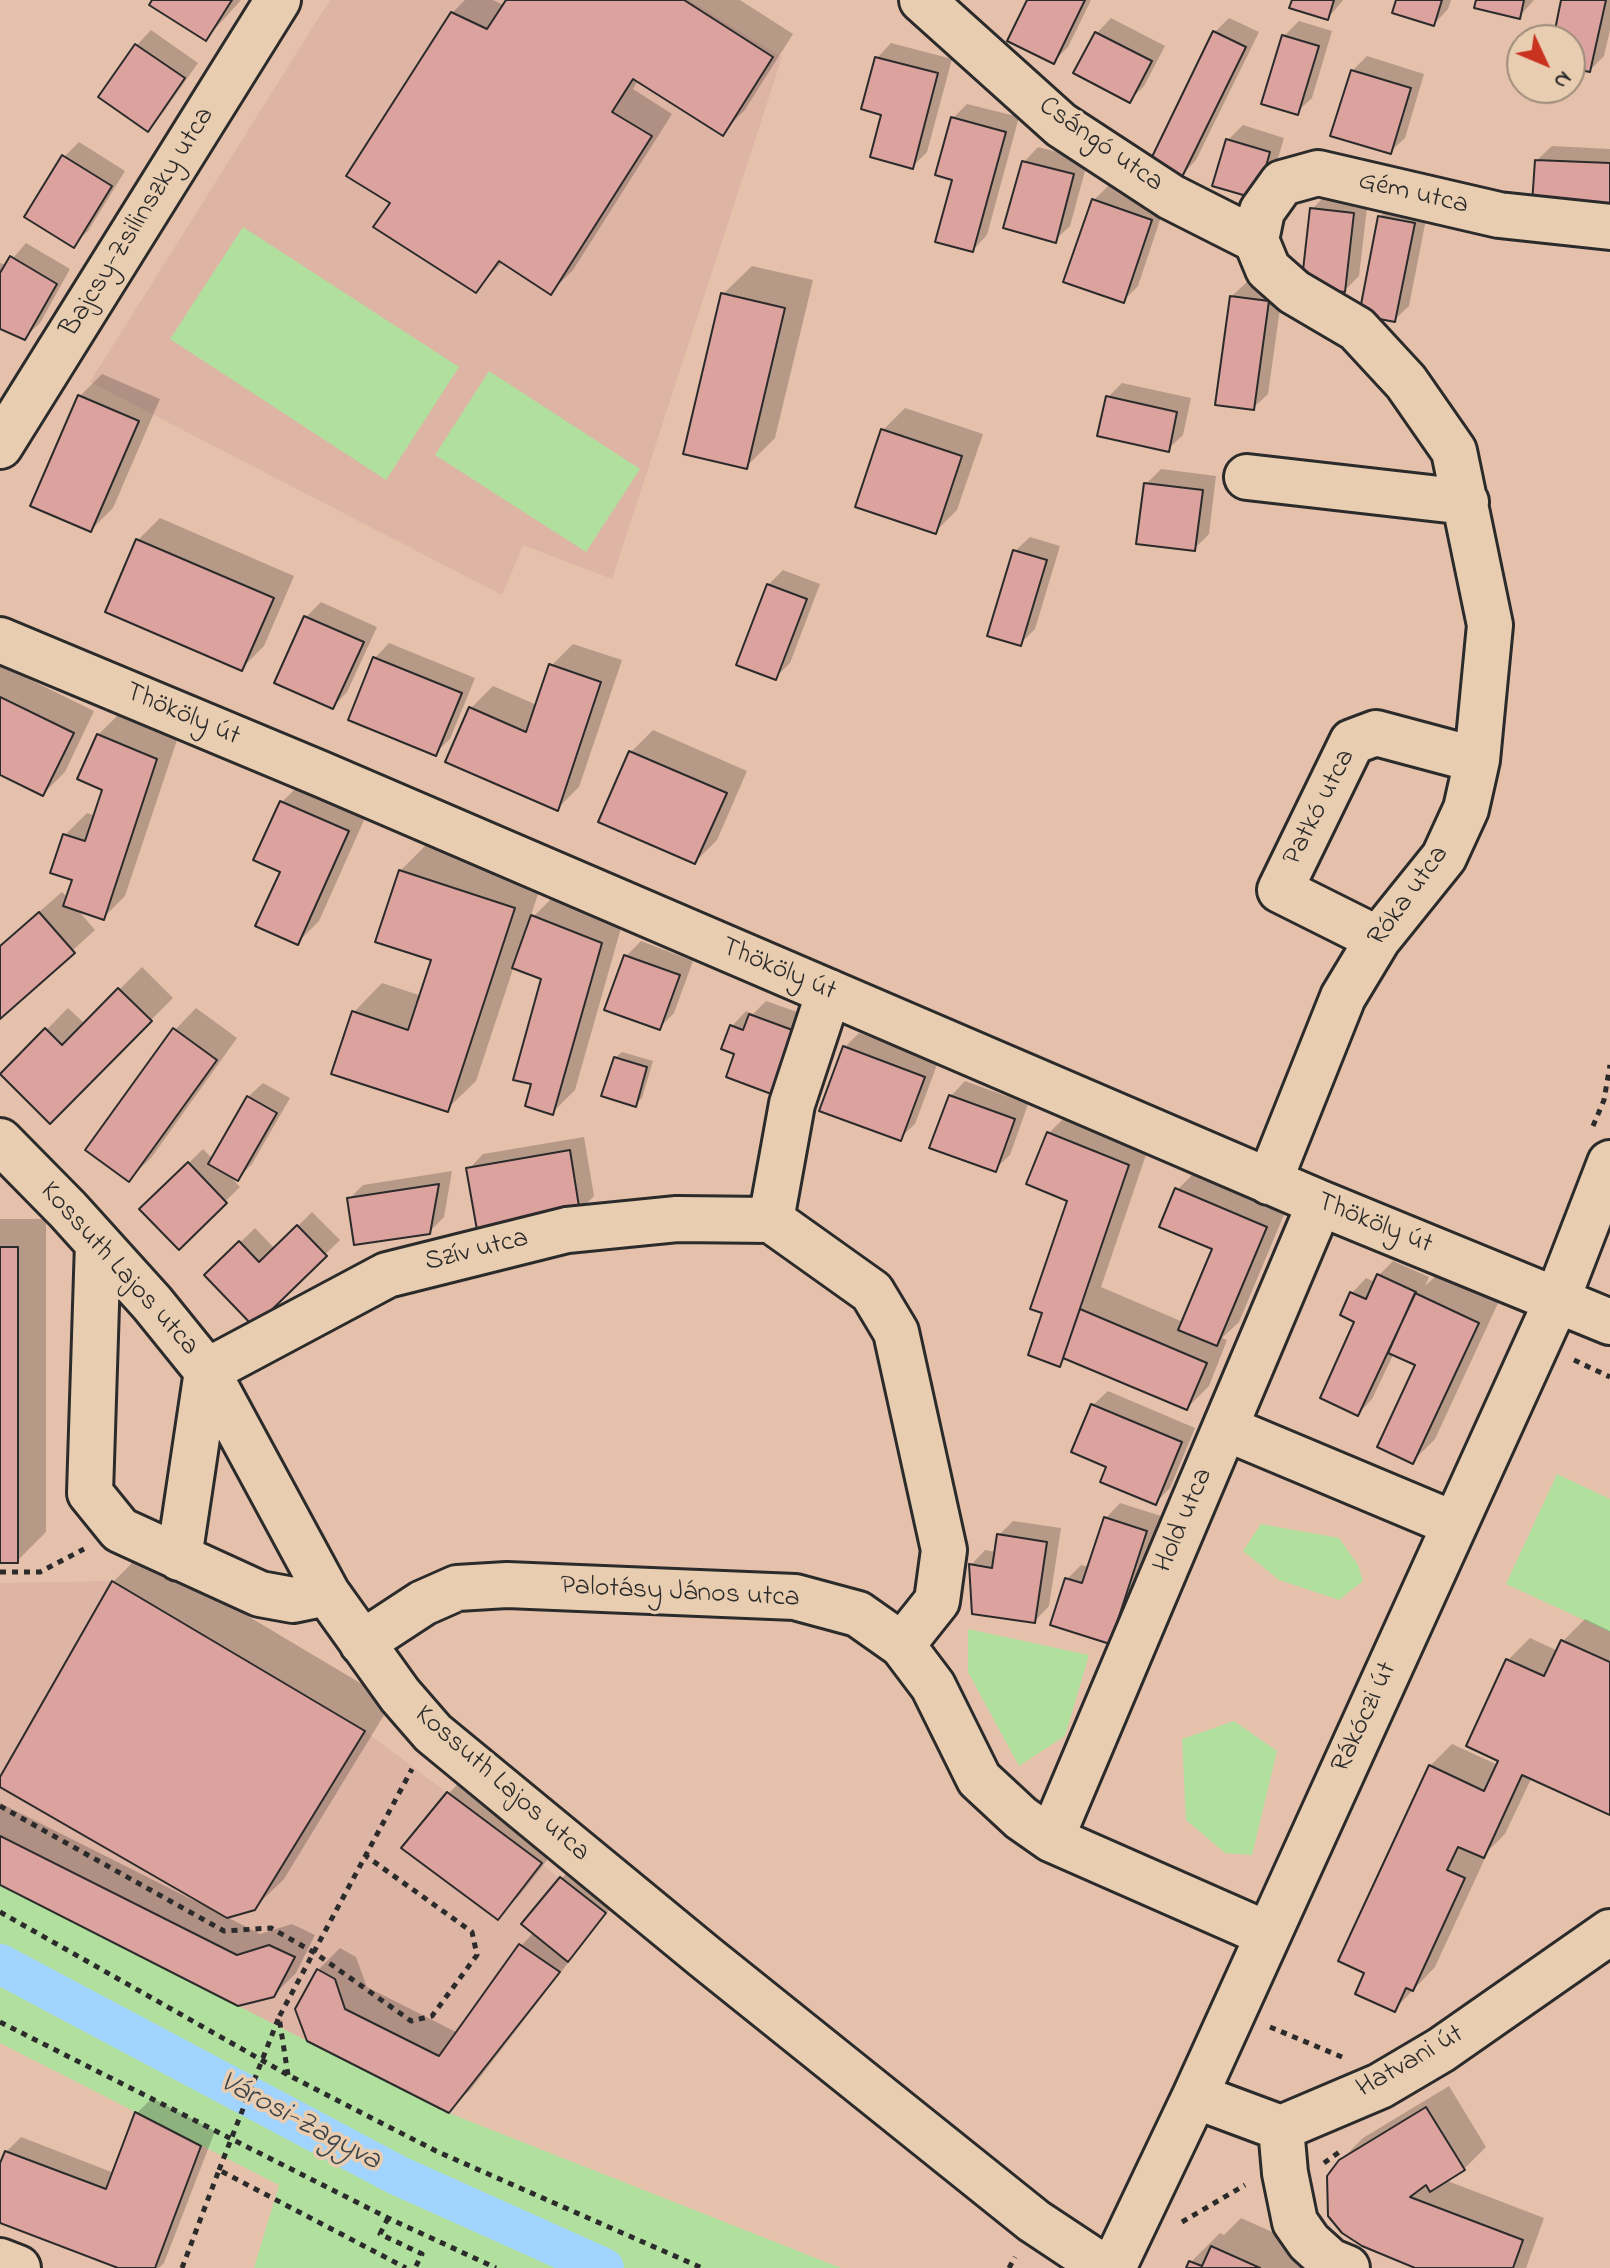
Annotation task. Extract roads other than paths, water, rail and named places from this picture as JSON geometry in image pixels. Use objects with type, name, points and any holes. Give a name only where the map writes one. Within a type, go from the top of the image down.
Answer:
[{"type":"street","name":"Bajcsy-Zsilinszky utca","points":[[0,446],[278,0]]},
{"type":"street","name":"Csángó utca","points":[[922,0],[1061,125],[1171,197],[1256,240]]},
{"type":"street","name":"Gém utca","points":[[1256,240],[1262,211],[1282,183],[1318,173],[1499,215],[1610,227]]},
{"type":"street","name":"Róka utca","points":[[1256,240],[1268,269],[1294,292],[1357,329],[1406,382],[1454,451],[1490,625],[1477,760],[1466,809],[1444,857],[1378,939],[1343,997],[1269,1182]]},
{"type":"street","points":[[1247,477],[1466,502]]},
{"type":"street","name":"Thököly út","points":[[0,640],[321,774],[1269,1182],[1610,1322]]},
{"type":"street","name":"Patkó utca","points":[[1378,939],[1280,890],[1352,742],[1376,733],[1477,760]]},
{"type":"street","points":[[829,992],[792,1104],[771,1220],[872,1292],[896,1332],[944,1550],[937,1601],[902,1645]]},
{"type":"street","name":"Kossuth Lajos utca","points":[[0,1141],[98,1243],[207,1371],[327,1593],[400,1695],[433,1733],[705,1957],[1034,2221],[1105,2268]]},
{"type":"street","name":"Rákóczi út","points":[[1113,2268],[1195,2096],[1557,1300],[1610,1163]]},
{"type":"street","name":"Hold utca","points":[[1051,1839],[1320,1203]]},
{"type":"street","name":"Szív utca","points":[[207,1371],[387,1275],[567,1230],[677,1219],[771,1220]]},
{"type":"street","points":[[98,1243],[90,1493],[120,1530],[260,1594],[293,1600],[327,1593]]},
{"type":"street","points":[[179,1558],[207,1371]]},
{"type":"street","points":[[1225,1428],[1454,1524]]},
{"type":"street","name":"Palotásy János utca","points":[[362,1643],[423,1603],[457,1588],[507,1585],[795,1597],[858,1614],[902,1645],[933,1686],[979,1779],[1021,1818],[1051,1839],[1267,1934]]},
{"type":"street","name":"Hatvani út","points":[[1281,2128],[1380,2086],[1441,2050],[1610,1932]]},
{"type":"street","points":[[1195,2096],[1281,2128],[1285,2173],[1295,2222],[1309,2242],[1330,2261],[1347,2268]]},
{"type":"street","points":[[0,2261],[18,2268]]},
{"type":"waterway","name":"Városi-Zagyva","points":[[0,1964],[397,2175],[604,2268]]}]
